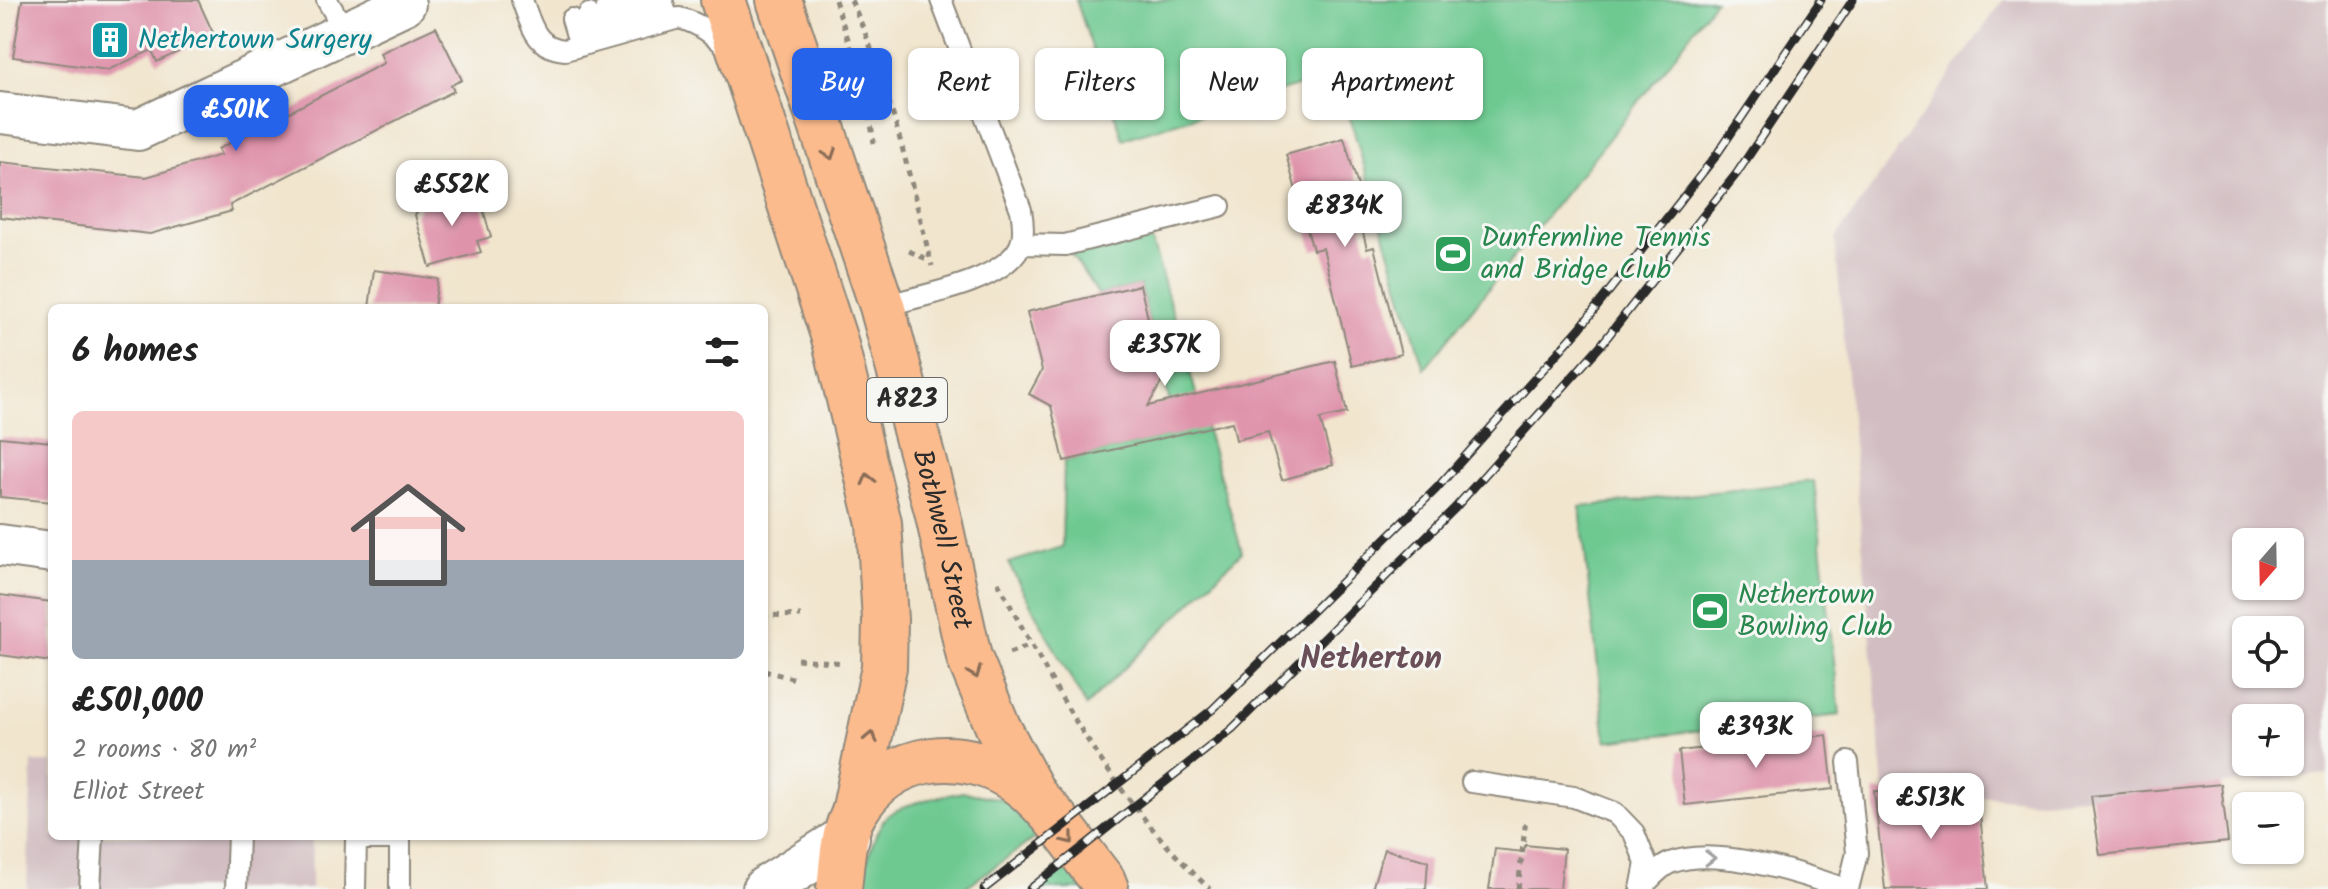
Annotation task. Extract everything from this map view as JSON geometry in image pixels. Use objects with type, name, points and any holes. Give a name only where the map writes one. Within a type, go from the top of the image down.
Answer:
[{"type":"main road","name":"Bothwell Street","points":[[723,0],[835,341],[879,523],[885,620],[884,667],[850,825]]},
{"type":"main road","name":"Bothwell Street","points":[[779,0],[882,306],[937,511],[969,657],[998,727],[1035,797]]},
{"type":"main road","name":"A823","points":[[839,889],[850,825],[880,784],[894,774],[931,759],[948,757],[998,771],[1035,797],[1103,881],[1106,889]]},
{"type":"street","points":[[0,113],[138,130],[336,16],[405,4]]},
{"type":"street","points":[[0,545],[48,551]]},
{"type":"street","points":[[765,889],[850,825]]},
{"type":"lane","points":[[522,0],[540,42],[556,50],[630,28],[679,18],[692,21],[711,32],[743,61]]},
{"type":"lane","points":[[882,306],[995,272],[1011,260],[1021,244],[1024,226],[1021,210],[941,0]]},
{"type":"lane","points":[[607,8],[630,28]]},
{"type":"lane","points":[[607,8],[630,28]]},
{"type":"lane","points":[[607,8],[630,28]]},
{"type":"lane","points":[[1021,244],[1065,245],[1220,206]]},
{"type":"lane","points":[[1641,888],[1668,863],[1698,858],[1732,858],[1815,878],[1846,889],[1857,853],[1848,762]]},
{"type":"lane","points":[[1472,782],[1574,797],[1615,813],[1634,833],[1646,863],[1641,888]]},
{"type":"lane","points":[[90,889],[93,840]]},
{"type":"lane","points":[[236,889],[238,840]]},
{"type":"lane","points":[[355,889],[356,840]]},
{"type":"lane","points":[[400,840],[400,889]]},
{"type":"path","points":[[851,0],[873,48],[892,106],[938,291]]},
{"type":"path","points":[[994,574],[1031,645],[1124,794],[1210,889]]},
{"type":"path","points":[[768,615],[801,616]]},
{"type":"path","points":[[768,672],[796,679]]},
{"type":"path","points":[[1518,889],[1528,790]]},
{"type":"shaded area","points":[[2003,0],[2328,0],[2328,774],[2041,801],[1884,789],[1835,239]]},
{"type":"shaded area","points":[[32,762],[48,762],[48,840],[312,840],[311,889],[27,889]]},
{"type":"green space","name":"Dunfermline Tennis and Bridge Club","points":[[1076,0],[1715,0],[1667,66],[1424,369],[1351,120],[1483,120],[1483,48],[1302,48],[1302,85],[1286,89],[1286,48],[1180,48],[1180,120],[1186,120],[1123,139],[1117,120],[1164,120],[1164,48],[1092,48]]},
{"type":"green space","points":[[1147,224],[1242,552],[1086,706],[1008,563],[1062,547],[1064,461],[1177,434],[1164,378],[1174,358],[1155,347],[1140,285],[1099,295],[1065,245]]},
{"type":"green space","name":"Nethertown Bowling Club","points":[[1814,481],[1840,715],[1606,741],[1580,507]]},
{"type":"green space","points":[[963,792],[1008,800],[1042,833],[963,889],[860,889],[879,828],[890,814],[916,803]]},
{"type":"green space","points":[[1070,867],[1085,889],[1039,889]]},
{"type":"building","name":"Nethertown Surgery","points":[[22,0],[198,0],[214,35],[157,62],[152,50],[108,70],[13,57]]},
{"type":"building","points":[[436,27],[462,80],[451,85],[454,91],[230,205],[232,211],[150,234],[0,217],[0,162],[146,177],[221,155],[218,149],[384,63],[380,53]]},
{"type":"building","points":[[1344,138],[1358,186],[1352,188],[1367,249],[1374,247],[1401,354],[1352,366],[1323,248],[1313,250],[1286,155]]},
{"type":"building","points":[[479,195],[491,237],[477,241],[481,252],[430,267],[415,215],[423,202],[441,196],[454,202]]},
{"type":"building","points":[[374,270],[438,279],[435,304],[370,304]]},
{"type":"building","points":[[1140,285],[1155,347],[1175,358],[1148,406],[1335,361],[1347,413],[1320,419],[1333,465],[1282,480],[1268,432],[1236,440],[1232,422],[1064,461],[1051,406],[1029,394],[1042,370],[1027,312]]},
{"type":"building","points":[[0,437],[48,442],[48,502],[0,497]]},
{"type":"building","points":[[0,595],[48,601],[48,661],[0,655]]},
{"type":"building","points":[[1827,735],[1833,789],[1685,805],[1679,751]]},
{"type":"building","points":[[2221,784],[2228,842],[2100,855],[2091,796]]},
{"type":"building","points":[[1874,791],[1978,797],[1988,889],[1885,889]]},
{"type":"building","points":[[1525,845],[1564,849],[1560,889],[1489,889],[1495,849],[1524,852]]},
{"type":"building","points":[[1384,849],[1428,861],[1426,889],[1372,889]]},
{"type":"railway","points":[[984,889],[1213,709],[1436,489],[1580,328],[1715,157],[1821,0]]},
{"type":"railway","points":[[1030,889],[1232,729],[1455,508],[1601,345],[1737,173],[1853,0]]},
{"type":"place","name":"Nethertown Surgery","points":[[110,40]]},
{"type":"place","name":"Dunfermline Tennis and Bridge Club","points":[[1453,254]]},
{"type":"place","name":"Nethertown Bowling Club","points":[[1710,611]]},
{"type":"district","name":"Netherton","points":[[1371,659]]}]
